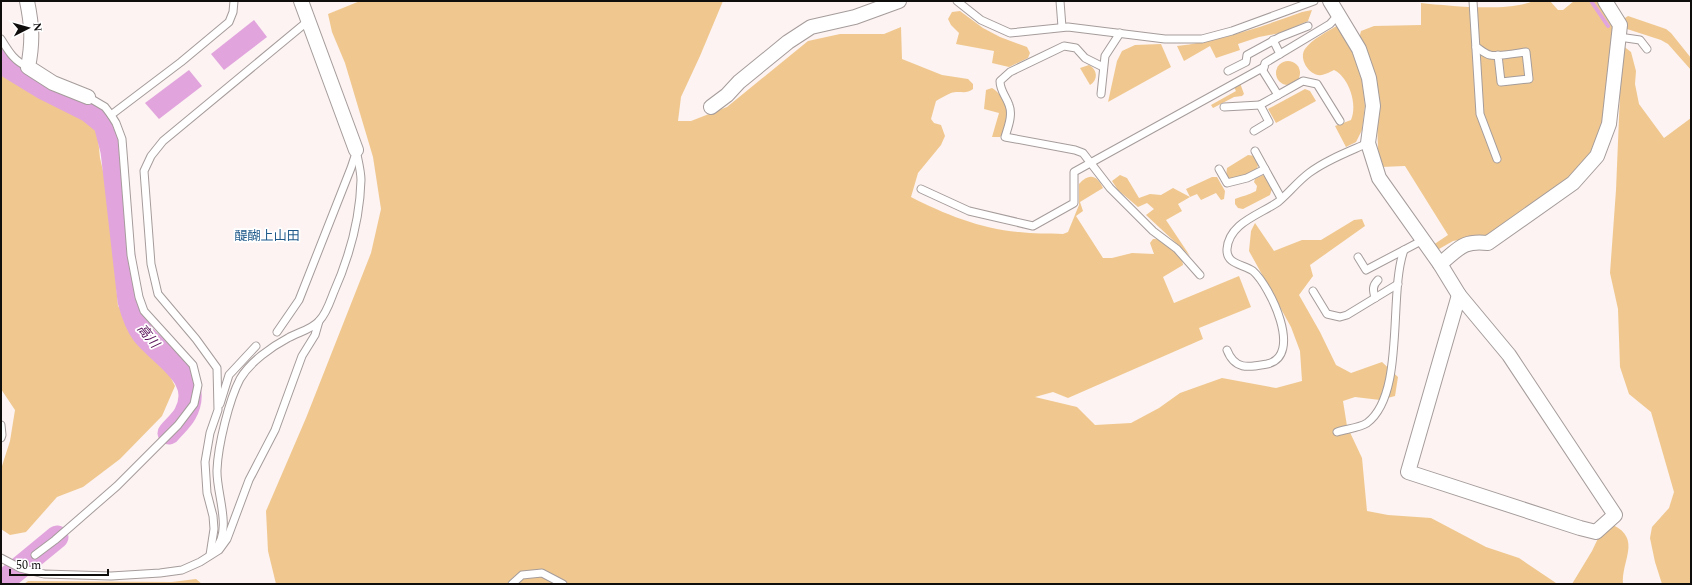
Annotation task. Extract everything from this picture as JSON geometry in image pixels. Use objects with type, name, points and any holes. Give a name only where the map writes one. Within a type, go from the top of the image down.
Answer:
[{"type":"street","points":[[27,1],[32,25],[32,49],[28,67],[53,83],[88,97]]},
{"type":"street","points":[[301,1],[356,150]]},
{"type":"street","points":[[711,107],[727,95],[739,82],[781,47],[811,27],[855,17],[899,1]]},
{"type":"street","points":[[1330,1],[1359,49],[1369,78],[1373,106],[1368,143],[1379,178],[1440,264],[1459,295],[1509,355],[1615,515],[1596,532],[1408,472],[1459,295]]},
{"type":"street","points":[[1440,264],[1464,245],[1474,242],[1488,243],[1573,184],[1597,156],[1609,124],[1620,25],[1605,1]]},
{"type":"lane","points":[[111,115],[181,62],[229,22],[233,12],[234,1]]},
{"type":"lane","points":[[957,1],[980,20],[1010,34],[1062,27],[1165,38],[1202,39],[1232,31],[1314,1]]},
{"type":"lane","points":[[1060,1],[1062,27]]},
{"type":"lane","points":[[1473,1],[1480,114],[1497,159]]},
{"type":"lane","points":[[1278,95],[1263,71],[1265,63],[1330,24],[1338,15]]},
{"type":"lane","points":[[218,410],[217,368],[196,339],[158,294],[151,264],[144,171],[151,156],[163,141],[308,21]]},
{"type":"lane","points":[[1228,71],[1246,62],[1247,55],[1273,40],[1308,26]]},
{"type":"lane","points":[[1101,94],[1105,56],[1120,33]]},
{"type":"lane","points":[[1619,37],[1640,40],[1647,49]]},
{"type":"lane","points":[[1,39],[11,56],[19,63],[28,67]]},
{"type":"lane","points":[[1273,40],[1280,54]]},
{"type":"lane","points":[[1103,67],[1084,58],[1076,48],[1064,46],[1010,72],[1000,81],[1000,88],[1009,106],[1010,112],[1005,137],[1075,150],[1083,153],[1110,188],[1152,230],[1177,249],[1200,274]]},
{"type":"lane","points":[[1476,47],[1490,56],[1498,55],[1526,52],[1529,79],[1501,82],[1498,55]]},
{"type":"lane","points":[[921,189],[969,211],[1033,226],[1074,203],[1074,172],[1264,67]]},
{"type":"lane","points":[[1224,107],[1260,105],[1303,81],[1317,84],[1340,121]]},
{"type":"lane","points":[[35,555],[55,540],[117,486],[178,425],[194,404],[198,385],[193,366],[144,311],[131,255],[122,139],[116,123],[105,107],[88,97]]},
{"type":"lane","points":[[1254,131],[1269,122],[1260,105]]},
{"type":"lane","points":[[1227,350],[1230,358],[1238,364],[1248,368],[1271,363],[1281,354],[1285,343],[1281,322],[1274,303],[1261,281],[1252,270],[1236,264],[1231,260],[1227,251],[1229,240],[1241,224],[1269,208],[1310,172],[1342,154],[1368,143]]},
{"type":"lane","points":[[1,558],[20,568],[44,574],[111,576],[182,570],[200,562],[219,550],[227,539],[249,480],[275,430],[302,356],[315,335],[320,321],[343,273],[354,238],[361,179],[356,150]]},
{"type":"lane","points":[[276,332],[300,300],[351,168],[356,150]]},
{"type":"lane","points":[[1255,151],[1281,198]]},
{"type":"lane","points":[[1219,170],[1227,184],[1247,178],[1265,168]]},
{"type":"lane","points":[[1358,257],[1366,270],[1423,240]]},
{"type":"lane","points":[[1338,432],[1366,423],[1380,408],[1389,382],[1394,352],[1394,319],[1400,262],[1404,250]]},
{"type":"lane","points":[[1375,298],[1373,285],[1378,280]]},
{"type":"lane","points":[[1313,291],[1327,314],[1340,317],[1347,315],[1398,284]]},
{"type":"lane","points":[[210,555],[218,546],[224,530],[217,471],[220,443],[240,379],[254,362],[288,338],[304,331],[320,321]]},
{"type":"lane","points":[[210,555],[214,529],[214,516],[207,493],[205,462],[210,433],[229,375],[256,346]]},
{"type":"lane","points":[[1,425],[1,438]]},
{"type":"lane","points":[[512,584],[522,575],[542,573],[562,584]]},
{"type":"shaded area","points":[[360,1],[723,1],[681,97],[678,121],[691,121],[727,107],[808,41],[840,34],[884,34],[901,27],[902,59],[942,75],[968,79],[973,84],[973,89],[970,91],[951,93],[936,101],[931,119],[934,123],[941,125],[945,136],[941,145],[918,173],[911,197],[950,215],[991,228],[1024,233],[1063,234],[1068,232],[1079,205],[1079,184],[1086,178],[1092,177],[1098,180],[1103,188],[1080,202],[1083,211],[1076,216],[1103,258],[1112,258],[1132,253],[1154,254],[1150,243],[1153,239],[1165,242],[1178,254],[1183,265],[1163,277],[1174,303],[1239,276],[1251,307],[1199,328],[1203,339],[1068,398],[1053,392],[1035,397],[1077,407],[1095,425],[1131,423],[1159,408],[1180,393],[1222,378],[1276,388],[1302,381],[1300,351],[1291,327],[1249,251],[1251,231],[1255,223],[1274,251],[1302,240],[1321,240],[1354,220],[1362,219],[1365,226],[1310,265],[1313,276],[1299,295],[1320,332],[1336,365],[1351,373],[1382,362],[1398,377],[1395,396],[1380,400],[1355,397],[1343,401],[1347,426],[1362,458],[1367,511],[1388,515],[1431,518],[1486,547],[1519,558],[1556,583],[1566,584],[276,584],[268,551],[266,511],[306,418],[371,253],[381,209],[373,157],[345,63],[332,32],[328,14]]},
{"type":"shaded area","points":[[1533,1],[1550,1],[1558,10],[1563,10],[1574,1],[1601,1],[1613,21],[1616,37],[1606,116],[1594,148],[1584,164],[1558,189],[1487,235],[1453,241],[1439,249],[1435,249],[1433,245],[1448,235],[1405,166],[1381,167],[1378,149],[1376,96],[1359,39],[1361,31],[1374,26],[1421,25],[1421,3],[1462,7],[1494,7],[1522,4]]},
{"type":"shaded area","points":[[1312,10],[1308,21],[1280,33],[1259,37],[1238,44],[1240,50],[1216,58],[1210,46],[1184,61],[1177,46],[1225,37]]},
{"type":"shaded area","points":[[960,11],[983,28],[1000,37],[1027,47],[1030,53],[1028,58],[1009,67],[992,63],[994,51],[956,44],[959,33],[951,25],[948,19],[952,12]]},
{"type":"shaded area","points":[[1628,16],[1666,29],[1671,33],[1691,58],[1691,70],[1668,44],[1661,40],[1627,29],[1622,20]]},
{"type":"shaded area","points":[[254,20],[267,37],[224,70],[211,54]]},
{"type":"shaded area","points":[[1338,25],[1361,68],[1365,106],[1362,130],[1356,142],[1346,147],[1335,126],[1351,120],[1353,114],[1353,99],[1348,85],[1334,70],[1322,75],[1313,73],[1306,66],[1303,58],[1303,53],[1308,45]]},
{"type":"shaded area","points":[[1161,44],[1171,67],[1108,102],[1117,61],[1122,51],[1135,45]]},
{"type":"shaded area","points":[[1622,45],[1631,52],[1636,71],[1635,84],[1639,104],[1664,138],[1691,118],[1691,584],[1662,584],[1655,562],[1650,538],[1652,527],[1669,508],[1674,492],[1651,412],[1629,394],[1620,367],[1618,309],[1610,273],[1616,190]]},
{"type":"shaded area","points":[[1288,61],[1293,62],[1299,68],[1299,78],[1293,84],[1288,85],[1283,84],[1277,78],[1276,73],[1277,68],[1283,62]]},
{"type":"shaded area","points":[[1089,65],[1092,67],[1096,75],[1093,83],[1090,85],[1080,68]]},
{"type":"shaded area","points":[[189,70],[202,86],[159,119],[145,103]]},
{"type":"shaded area","points":[[1,75],[21,84],[97,128],[100,158],[106,184],[118,190],[123,208],[126,239],[113,250],[118,306],[163,362],[175,386],[162,416],[120,459],[83,487],[57,497],[26,532],[10,535],[1,529],[1,469],[10,441],[15,410],[1,389]]},
{"type":"shaded area","points":[[1240,83],[1244,94],[1242,96],[1234,97],[1213,108],[1211,105],[1236,91],[1234,87]]},
{"type":"shaded area","points":[[992,88],[997,92],[1005,104],[1007,118],[1006,125],[1004,132],[1000,137],[992,137],[999,113],[984,109],[986,90]]},
{"type":"shaded area","points":[[1305,89],[1310,91],[1316,101],[1276,123],[1268,109]]},
{"type":"shaded area","points":[[1248,155],[1255,156],[1258,162],[1258,167],[1255,170],[1246,175],[1230,179],[1226,176],[1227,168]]},
{"type":"shaded area","points":[[1120,175],[1127,178],[1139,198],[1150,194],[1161,195],[1173,188],[1190,197],[1178,204],[1182,211],[1166,220],[1190,256],[1146,215],[1154,209],[1147,203],[1138,207],[1118,190],[1112,181]]},
{"type":"shaded area","points":[[1263,175],[1266,177],[1272,189],[1270,195],[1243,209],[1238,208],[1235,204],[1235,199],[1256,191],[1257,186],[1254,182],[1255,179]]},
{"type":"shaded area","points":[[1212,177],[1217,177],[1225,191],[1224,199],[1221,200],[1216,193],[1201,200],[1197,194],[1190,197],[1186,189]]},
{"type":"shaded area","points":[[1613,525],[1622,531],[1627,537],[1628,551],[1623,575],[1623,584],[1572,584],[1592,551],[1602,530]]},
{"type":"shaded area","points":[[196,579],[202,584],[24,584],[28,581],[172,582]]},
{"type":"waterway","points":[[1591,1],[1608,26]]},
{"type":"waterway","name":"高川","points":[[1,58],[7,66],[43,88],[89,111],[105,124],[112,151],[131,310],[136,323],[143,334],[179,370],[186,379],[190,390],[190,401],[185,414],[169,433]]},
{"type":"waterway","name":"高川","points":[[1,583],[57,537]]},
{"type":"district","name":"醍醐上山田","points":[[267,236]]}]
